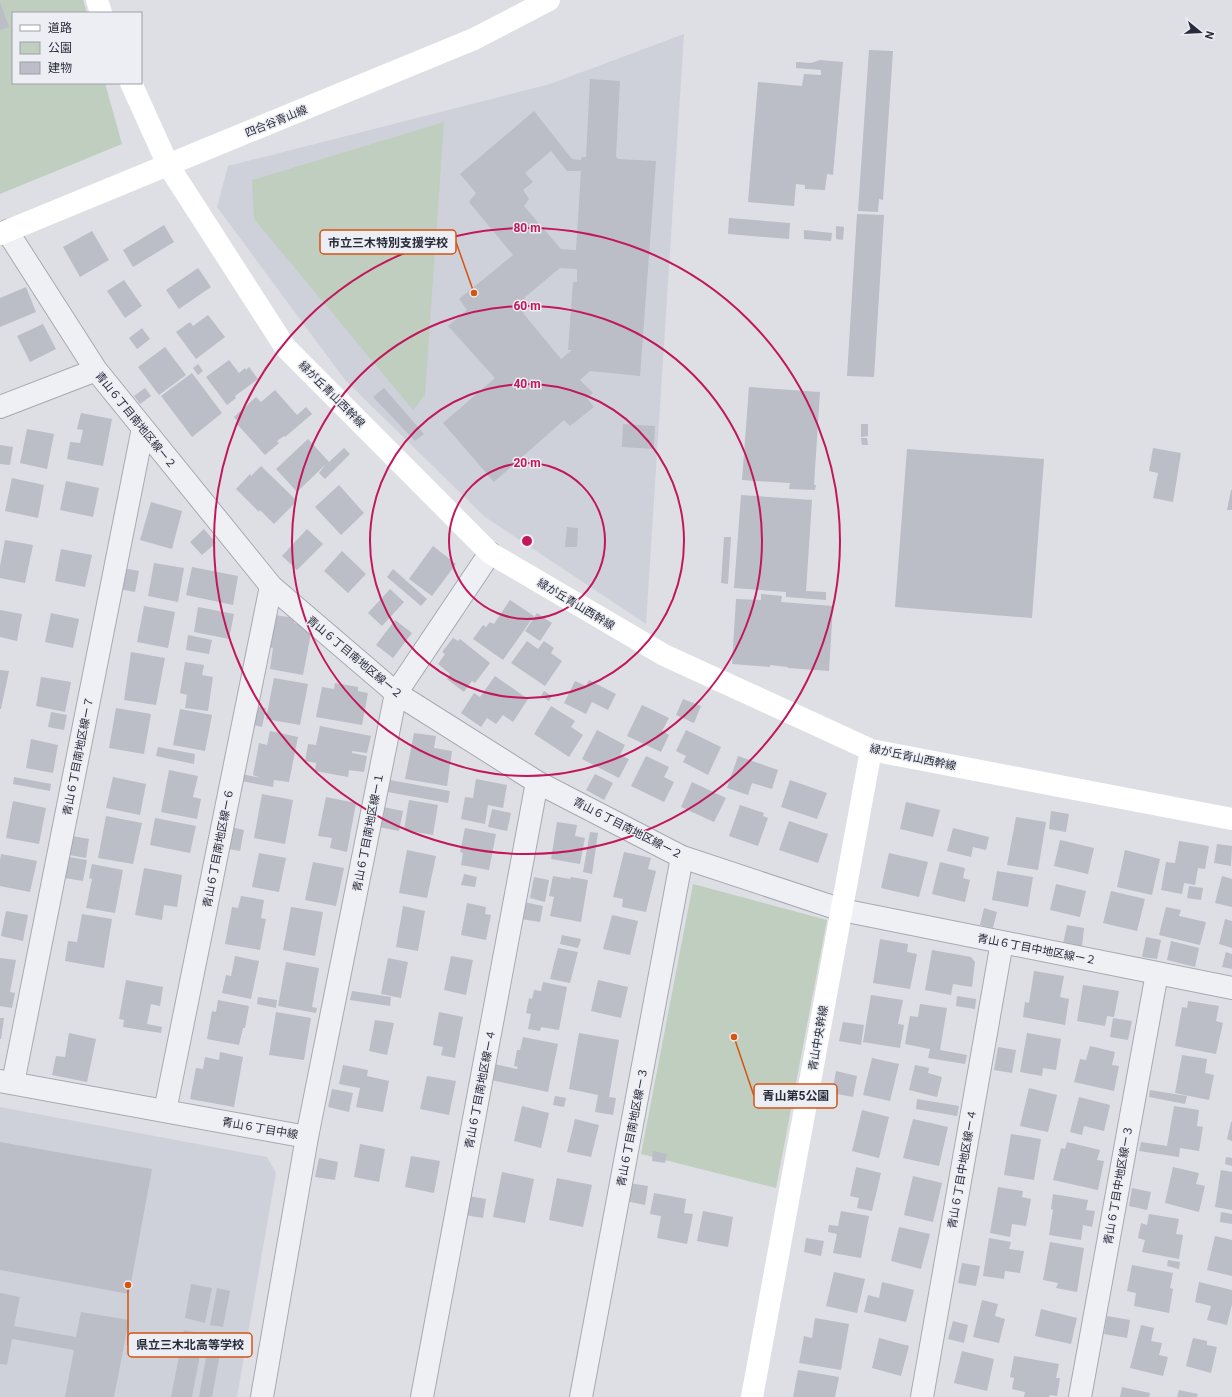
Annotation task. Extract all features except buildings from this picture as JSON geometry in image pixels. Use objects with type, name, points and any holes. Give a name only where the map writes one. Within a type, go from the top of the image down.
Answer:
[{"type":"street","points":[[97,0],[101,12]]},
{"type":"street","name":"四合谷青山線","points":[[4,232],[474,39],[549,0]]},
{"type":"street","name":"緑が丘青山西幹線","points":[[131,84],[168,165],[285,347],[490,553],[664,655],[872,750],[1232,818]]},
{"type":"street","name":"青山６丁目南地区線ー２","points":[[4,232],[96,370],[271,586],[396,693],[537,782],[682,857],[842,910]]},
{"type":"street","points":[[0,407],[96,370]]},
{"type":"street","name":"青山６丁目南地区線ー７","points":[[7,1082],[143,428]]},
{"type":"street","name":"青山６丁目南地区線ー１","points":[[307,1137],[396,693],[490,553]]},
{"type":"street","name":"青山６丁目南地区線ー６","points":[[165,1111],[271,586]]},
{"type":"street","name":"青山中央幹線","points":[[752,1397],[872,750]]},
{"type":"street","name":"青山６丁目南地区線ー４","points":[[422,1397],[537,782]]},
{"type":"street","name":"青山６丁目南地区線ー３","points":[[581,1397],[682,857]]},
{"type":"street","name":"青山６丁目中地区線ー２","points":[[842,910],[1232,988]]},
{"type":"street","name":"青山６丁目中地区線ー４","points":[[922,1397],[1002,942]]},
{"type":"street","name":"青山６丁目中地区線ー３","points":[[1080,1397],[1157,973]]},
{"type":"street","name":"青山６丁目中線","points":[[7,1082],[307,1137],[262,1397]]},
{"type":"shaded area","points":[[684,34],[646,624],[485,517],[345,380],[217,207],[228,166],[550,84]]},
{"type":"shaded area","points":[[0,1107],[267,1157],[276,1173],[237,1397],[0,1397]]},
{"type":"green space","points":[[0,0],[83,0],[87,12],[12,12],[12,84],[105,84],[122,144],[0,194]]},
{"type":"green space","points":[[444,122],[425,395],[413,410],[254,219],[252,180]]},
{"type":"green space","points":[[693,884],[827,920],[776,1188],[641,1154]]},
{"type":"place","name":"市立三木特別支援学校","points":[[474,293]]},
{"type":"place","name":"青山第5公園","points":[[734,1037]]},
{"type":"place","name":"県立三木北高等学校","points":[[128,1285]]}]
